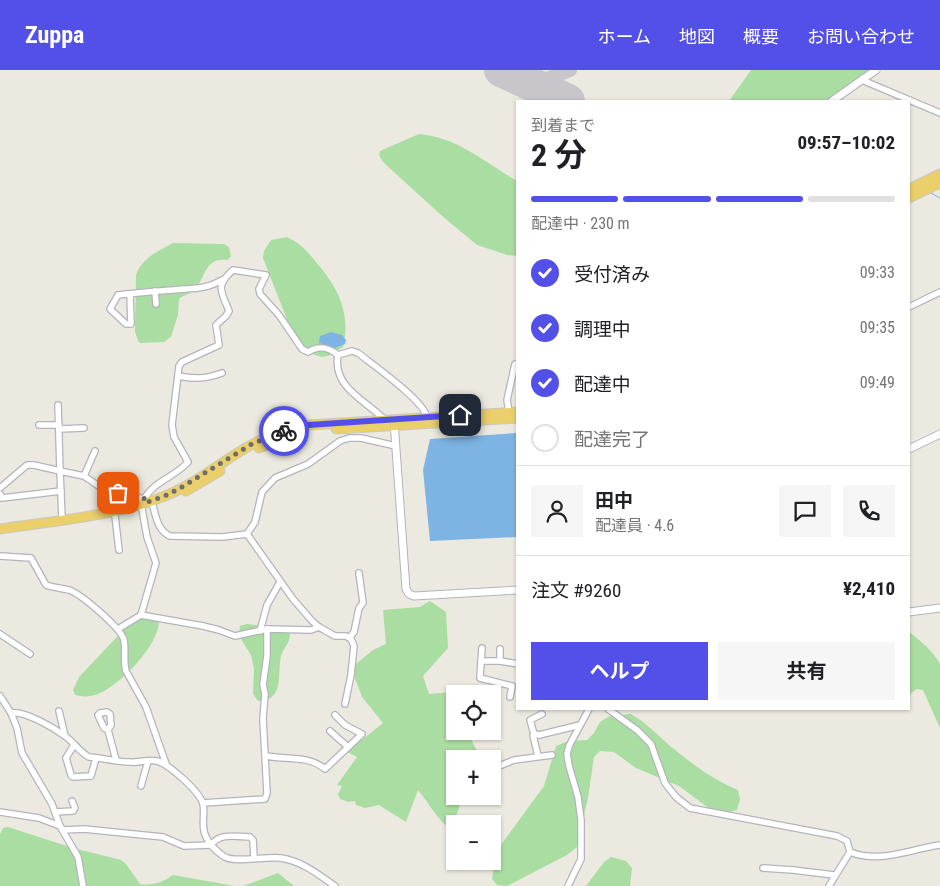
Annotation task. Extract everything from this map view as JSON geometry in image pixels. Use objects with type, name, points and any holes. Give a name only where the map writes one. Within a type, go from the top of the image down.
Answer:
[{"type":"highway","points":[[911,192],[933,184],[940,174]]},
{"type":"highway","points":[[0,529],[169,500],[199,484],[253,450],[295,434],[313,430],[427,417],[513,412]]},
{"type":"highway","points":[[0,535],[115,516],[167,495],[252,444],[270,436],[308,425],[384,419],[394,422],[516,418]]},
{"type":"street","points":[[833,100],[876,70]]},
{"type":"street","points":[[862,80],[909,100]]},
{"type":"street","points":[[910,100],[940,113]]},
{"type":"street","points":[[130,294],[131,324],[126,324],[110,309],[118,295],[155,291],[203,289],[222,280],[233,270],[266,275],[259,289],[260,294],[279,315],[302,350],[308,352],[319,347],[327,348],[338,355],[352,351],[358,353],[414,397],[426,411],[427,417]]},
{"type":"street","points":[[141,615],[156,563],[147,537],[146,504],[148,490],[169,478],[188,462],[174,437],[172,425],[179,366],[182,362],[219,345],[216,325],[229,311],[221,291],[222,280]]},
{"type":"street","points":[[155,291],[156,304]]},
{"type":"street","points":[[910,307],[940,292]]},
{"type":"street","points":[[338,355],[340,380],[384,419]]},
{"type":"street","points":[[513,412],[508,400],[516,364]]},
{"type":"street","points":[[178,376],[198,379],[209,378],[222,373]]},
{"type":"street","points":[[58,405],[62,519]]},
{"type":"street","points":[[394,422],[406,589],[409,594],[414,596],[516,590]]},
{"type":"street","points":[[39,425],[84,428]]},
{"type":"street","points":[[910,449],[940,434]]},
{"type":"street","points":[[247,534],[254,522],[262,492],[275,478],[308,464],[340,441],[349,438],[361,438],[396,446]]},
{"type":"street","points":[[84,476],[95,451]]},
{"type":"street","points":[[0,488],[27,465],[34,465],[84,476],[103,489],[146,504],[161,529],[170,536],[222,537],[247,534]]},
{"type":"street","points":[[0,494],[2,498],[61,490]]},
{"type":"street","points":[[115,516],[119,550]]},
{"type":"street","points":[[247,534],[293,600],[319,627],[336,636],[346,636],[354,646],[345,704]]},
{"type":"street","points":[[0,556],[31,558],[46,585],[68,590],[80,596],[118,629],[124,641],[124,665],[126,671],[146,707],[166,764]]},
{"type":"street","points":[[349,638],[354,632],[359,608],[362,603],[359,573]]},
{"type":"street","points":[[203,803],[265,799],[267,794],[263,719],[265,694],[263,685],[267,656],[264,630],[267,605],[280,582]]},
{"type":"street","points":[[910,612],[940,608]]},
{"type":"street","points":[[118,629],[141,615],[203,626],[234,636],[264,630],[311,630],[319,627]]},
{"type":"street","points":[[0,634],[30,654]]},
{"type":"street","points":[[482,648],[480,681],[512,686],[510,697]]},
{"type":"street","points":[[500,649],[500,661]]},
{"type":"street","points":[[482,661],[516,664]]},
{"type":"street","points":[[0,696],[11,713],[17,728],[22,753],[52,804],[62,828],[78,857],[83,886]]},
{"type":"street","points":[[568,886],[579,865],[582,850],[578,797],[567,754],[569,746],[588,710]]},
{"type":"street","points":[[609,710],[637,730],[651,744],[665,783],[676,797],[690,808],[837,836],[847,841],[850,852]]},
{"type":"street","points":[[59,711],[65,736]]},
{"type":"street","points":[[11,713],[24,714],[65,736],[83,754],[96,758],[130,762],[158,761],[166,764],[192,788],[203,803],[204,832],[211,845],[226,858],[235,860],[264,857],[283,858],[299,863],[335,886]]},
{"type":"street","points":[[538,756],[530,720],[542,714]]},
{"type":"street","points":[[266,756],[299,758],[317,762],[325,769],[362,734],[345,725],[335,715]]},
{"type":"street","points":[[534,734],[552,733],[580,725]]},
{"type":"street","points":[[108,730],[116,760]]},
{"type":"street","points":[[330,731],[348,747]]},
{"type":"street","points":[[74,745],[66,758],[71,775],[90,776],[96,758]]},
{"type":"street","points":[[501,765],[514,760],[552,755]]},
{"type":"street","points":[[141,786],[148,761]]},
{"type":"street","points":[[55,812],[73,811],[75,808],[72,801]]},
{"type":"street","points":[[0,812],[39,818],[62,828],[162,837],[184,846],[211,845],[222,836],[250,837],[253,840],[254,858]]},
{"type":"street","points":[[850,852],[891,857],[914,849],[940,845]]},
{"type":"street","points":[[829,886],[834,875],[850,852]]},
{"type":"street","points":[[764,868],[834,875]]},
{"type":"green space","points":[[751,70],[875,70],[829,100],[730,100]]},
{"type":"green space","points":[[419,134],[433,136],[459,145],[516,180],[516,256],[507,255],[477,245],[383,162],[379,155],[380,151]]},
{"type":"green space","points":[[287,237],[300,245],[313,258],[331,281],[341,301],[345,323],[343,347],[328,356],[315,355],[297,345],[263,258],[264,251],[271,240]]},
{"type":"green space","points":[[173,243],[224,244],[229,247],[231,256],[228,260],[220,260],[210,265],[193,291],[179,299],[178,315],[171,337],[164,342],[140,343],[135,332],[136,275],[146,260]]},
{"type":"green space","points":[[430,601],[446,612],[448,648],[423,676],[429,694],[446,693],[446,740],[472,740],[476,750],[446,750],[446,805],[460,805],[456,815],[446,815],[446,825],[418,790],[406,822],[379,805],[365,808],[356,805],[355,801],[348,802],[340,799],[338,794],[342,786],[337,785],[357,757],[347,752],[383,723],[362,697],[351,668],[373,650],[386,644],[383,610],[420,607]]},
{"type":"green space","points":[[145,616],[159,621],[153,641],[137,663],[117,682],[98,694],[92,696],[75,695],[73,690],[79,677],[133,620]]},
{"type":"green space","points":[[247,624],[285,628],[290,634],[289,641],[281,656],[276,692],[267,700],[258,701],[253,694],[254,669],[251,655],[239,636],[240,626]]},
{"type":"green space","points":[[910,633],[926,646],[940,664],[940,728],[923,690],[917,689],[910,696]]},
{"type":"green space","points":[[631,714],[647,725],[694,765],[738,790],[740,799],[737,810],[714,812],[679,786],[636,768],[614,752],[600,751],[594,757],[588,798],[577,847],[567,855],[507,886],[497,885],[492,879],[493,870],[501,870],[501,846],[544,786],[556,746],[568,741],[587,740],[594,733],[600,722],[610,716]]},
{"type":"green space","points":[[8,827],[73,848],[121,860],[140,884],[158,883],[173,875],[235,886],[0,886],[0,834],[3,828]]},
{"type":"green space","points":[[611,857],[626,861],[632,868],[630,886],[586,886],[604,862]]},
{"type":"green space","points":[[278,873],[294,886],[243,886]]},
{"type":"water","points":[[331,332],[342,335],[346,340],[345,344],[335,348],[319,343],[320,336]]},
{"type":"water","points":[[516,433],[516,537],[430,541],[423,470],[430,439]]},
{"type":"waterway","points":[[929,192],[940,198]]},
{"type":"taxiway","points":[[532,85],[570,70]]},
{"type":"runway","points":[[501,70],[566,100]]},
{"type":"way so far","points":[[118,493],[144,498],[145,503],[167,495],[252,444],[284,431]]},
{"type":"route","points":[[284,431],[308,425],[460,415]]}]
